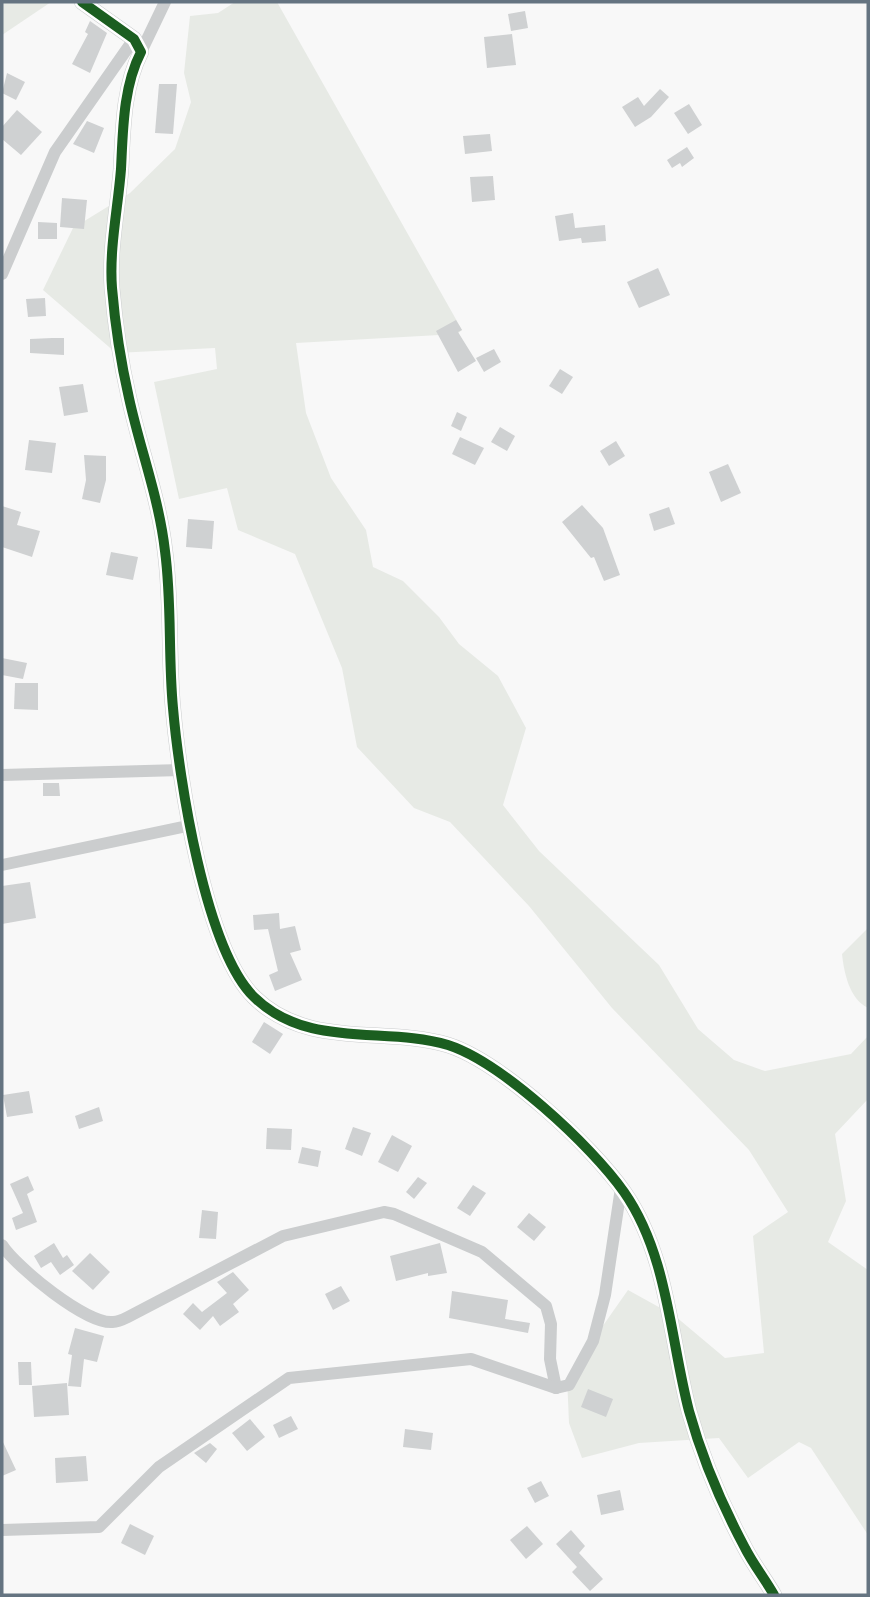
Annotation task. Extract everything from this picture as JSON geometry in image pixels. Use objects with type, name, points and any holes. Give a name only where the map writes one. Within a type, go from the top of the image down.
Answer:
[{"type":"street","points":[[82,2],[138,45]]},
{"type":"street","points":[[2,274],[55,152],[72,123],[138,45],[165,2]]},
{"type":"street","points":[[138,45],[125,111],[112,288],[129,398],[157,502],[166,552],[173,707],[181,770],[210,906],[230,965],[239,981],[257,1001],[277,1016],[311,1027],[377,1038],[424,1040],[453,1047],[525,1093],[563,1125],[621,1188],[651,1244],[690,1412],[710,1474],[746,1550],[774,1595]]},
{"type":"street","points":[[2,775],[181,770]]},
{"type":"street","points":[[2,865],[192,825]]},
{"type":"street","points":[[2,1530],[99,1527],[159,1467],[289,1378],[471,1359],[555,1388],[569,1385],[593,1341],[612,1261],[621,1188]]},
{"type":"street","points":[[2,1245],[9,1256],[41,1285],[83,1311],[112,1322],[128,1317],[283,1236],[384,1212],[394,1214],[482,1252],[522,1283],[546,1306],[551,1324],[550,1359],[555,1388]]},
{"type":"shaded area","points":[[2,2],[51,2],[2,35]]},
{"type":"shaded area","points":[[235,2],[277,2],[462,330],[457,334],[296,343],[306,413],[331,478],[366,530],[373,567],[403,581],[439,617],[459,644],[498,676],[526,728],[503,805],[539,851],[659,965],[698,1029],[734,1060],[765,1071],[851,1054],[868,1036],[868,1099],[835,1134],[846,1201],[828,1242],[868,1270],[868,1535],[811,1448],[799,1442],[748,1478],[719,1438],[639,1443],[582,1458],[569,1423],[567,1377],[628,1290],[675,1316],[725,1358],[764,1353],[753,1236],[788,1212],[749,1150],[612,1008],[529,906],[450,822],[414,808],[357,747],[342,668],[295,554],[238,530],[227,488],[179,499],[154,382],[217,369],[215,348],[116,353],[43,290],[73,228],[130,193],[175,149],[191,102],[184,73],[190,16],[218,13]]},
{"type":"shaded area","points":[[868,928],[868,1008],[852,992],[842,954]]},
{"type":"building","points":[[525,11],[528,28],[511,31],[508,14]]},
{"type":"building","points":[[90,21],[107,33],[90,73],[72,64],[88,34],[85,32]]},
{"type":"building","points":[[512,34],[516,65],[487,68],[484,37]]},
{"type":"building","points":[[7,73],[25,82],[16,100],[2,93]]},
{"type":"building","points":[[159,84],[177,84],[173,134],[155,133]]},
{"type":"building","points":[[660,89],[669,97],[651,117],[635,127],[622,107],[638,97],[644,106]]},
{"type":"building","points":[[689,104],[702,125],[688,134],[674,113]]},
{"type":"building","points":[[17,110],[42,132],[21,155],[2,139],[2,127]]},
{"type":"building","points":[[87,121],[104,128],[94,153],[73,144]]},
{"type":"building","points":[[490,134],[492,151],[465,154],[463,136]]},
{"type":"building","points":[[687,147],[694,158],[682,167],[680,163],[672,168],[667,160]]},
{"type":"building","points":[[493,176],[495,200],[472,202],[470,177]]},
{"type":"building","points":[[62,198],[87,200],[84,229],[60,227]]},
{"type":"building","points":[[573,213],[575,228],[605,225],[606,241],[582,243],[581,238],[559,241],[555,216]]},
{"type":"building","points":[[38,222],[57,223],[57,239],[38,239]]},
{"type":"building","points":[[658,268],[670,295],[639,308],[627,282]]},
{"type":"building","points":[[45,298],[46,316],[28,317],[26,299]]},
{"type":"building","points":[[456,320],[462,330],[458,332],[476,361],[458,372],[436,331]]},
{"type":"building","points":[[64,338],[64,355],[30,353],[30,339]]},
{"type":"building","points":[[494,349],[501,362],[484,372],[476,358]]},
{"type":"building","points":[[560,369],[573,377],[562,394],[549,386]]},
{"type":"building","points":[[83,384],[88,412],[64,416],[59,387]]},
{"type":"building","points":[[457,412],[467,417],[461,431],[451,426]]},
{"type":"building","points":[[500,427],[515,436],[507,451],[491,442]]},
{"type":"building","points":[[460,437],[484,448],[475,465],[452,454]]},
{"type":"building","points":[[29,440],[56,443],[52,473],[25,470]]},
{"type":"building","points":[[616,441],[625,456],[609,466],[600,451]]},
{"type":"building","points":[[84,455],[106,456],[106,480],[100,503],[82,499],[86,480]]},
{"type":"building","points":[[728,464],[741,493],[721,502],[709,472]]},
{"type":"building","points":[[582,505],[603,528],[620,575],[604,581],[594,557],[591,558],[562,522]]},
{"type":"building","points":[[2,506],[21,512],[17,525],[40,531],[32,557],[2,547]]},
{"type":"building","points":[[669,507],[675,524],[654,531],[649,514]]},
{"type":"building","points":[[188,519],[214,521],[212,549],[186,547]]},
{"type":"building","points":[[111,552],[138,557],[133,580],[106,575]]},
{"type":"building","points":[[2,658],[27,663],[23,679],[2,675]]},
{"type":"building","points":[[15,683],[38,683],[38,710],[14,709]]},
{"type":"building","points":[[43,783],[59,783],[60,796],[43,796]]},
{"type":"building","points":[[30,882],[36,918],[2,924],[2,886]]},
{"type":"building","points":[[279,913],[280,929],[295,926],[301,950],[290,953],[302,980],[275,991],[269,975],[278,971],[268,929],[254,930],[253,915]]},
{"type":"building","points":[[264,1022],[283,1034],[270,1054],[252,1042]]},
{"type":"building","points":[[29,1091],[33,1113],[7,1117],[3,1095]]},
{"type":"building","points":[[99,1107],[103,1121],[79,1129],[75,1116]]},
{"type":"building","points":[[353,1127],[371,1133],[362,1156],[345,1149]]},
{"type":"building","points":[[267,1128],[292,1129],[291,1150],[266,1149]]},
{"type":"building","points":[[392,1135],[412,1146],[398,1172],[378,1162]]},
{"type":"building","points":[[302,1147],[321,1151],[318,1167],[298,1163]]},
{"type":"building","points":[[28,1176],[34,1190],[27,1194],[37,1222],[16,1230],[12,1218],[23,1213],[10,1184]]},
{"type":"building","points":[[418,1177],[427,1183],[414,1199],[406,1192]]},
{"type":"building","points":[[473,1185],[486,1193],[470,1216],[457,1208]]},
{"type":"building","points":[[202,1210],[218,1212],[216,1239],[199,1238]]},
{"type":"building","points":[[529,1213],[546,1227],[534,1241],[517,1227]]},
{"type":"building","points":[[54,1243],[63,1258],[67,1255],[74,1265],[60,1275],[51,1262],[41,1268],[34,1256]]},
{"type":"building","points":[[440,1243],[447,1273],[428,1276],[428,1273],[396,1281],[390,1256]]},
{"type":"building","points":[[90,1253],[110,1272],[93,1290],[72,1271]]},
{"type":"building","points":[[233,1272],[249,1290],[233,1304],[239,1312],[220,1326],[213,1316],[200,1330],[183,1314],[193,1303],[202,1312],[227,1293],[217,1282]]},
{"type":"building","points":[[341,1286],[350,1301],[333,1310],[325,1294]]},
{"type":"building","points":[[452,1291],[508,1300],[505,1319],[530,1323],[528,1333],[449,1318]]},
{"type":"building","points":[[75,1328],[104,1336],[97,1362],[84,1359],[81,1387],[68,1386],[72,1355],[68,1354]]},
{"type":"building","points":[[18,1362],[31,1362],[32,1385],[19,1385]]},
{"type":"building","points":[[67,1383],[69,1415],[34,1417],[32,1386]]},
{"type":"building","points":[[588,1389],[613,1399],[606,1417],[581,1407]]},
{"type":"building","points":[[291,1416],[298,1429],[279,1438],[273,1425]]},
{"type":"building","points":[[250,1419],[265,1437],[247,1451],[232,1433]]},
{"type":"building","points":[[405,1429],[433,1433],[431,1450],[403,1447]]},
{"type":"building","points":[[2,1440],[16,1470],[2,1476]]},
{"type":"building","points":[[210,1443],[217,1449],[206,1463],[194,1453]]},
{"type":"building","points":[[86,1456],[88,1481],[56,1483],[55,1458]]},
{"type":"building","points":[[541,1481],[549,1496],[535,1503],[527,1488]]},
{"type":"building","points":[[620,1490],[624,1510],[601,1515],[597,1495]]},
{"type":"building","points":[[130,1524],[154,1536],[145,1555],[121,1543]]},
{"type":"building","points":[[527,1526],[543,1544],[526,1559],[510,1540]]},
{"type":"building","points":[[571,1530],[585,1546],[579,1553],[603,1579],[590,1591],[572,1572],[577,1567],[556,1544]]},
{"type":"cycle path","points":[[82,2],[134,39],[141,52],[135,65],[125,109],[113,243],[112,288],[126,385],[158,512],[165,551],[176,739],[188,818],[208,903],[222,941],[237,974],[254,997],[275,1014],[298,1024],[323,1030],[424,1040],[448,1045],[469,1054],[544,1107],[609,1173],[639,1217],[650,1243],[666,1298],[689,1411],[706,1464],[737,1532],[774,1595]]}]
